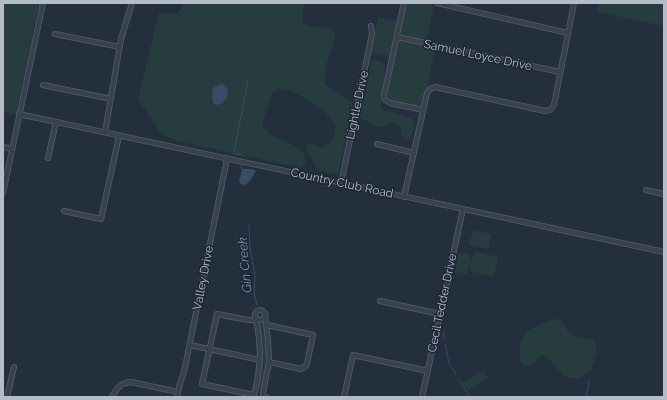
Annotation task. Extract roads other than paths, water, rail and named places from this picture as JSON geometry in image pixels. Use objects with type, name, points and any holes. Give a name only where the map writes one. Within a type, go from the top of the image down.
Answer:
[{"type":"street","points":[[3,193],[43,3]]},
{"type":"street","points":[[105,132],[120,47],[132,3]]},
{"type":"street","points":[[404,3],[384,95],[385,100],[390,103],[424,110]]},
{"type":"street","points":[[437,3],[568,33]]},
{"type":"street","points":[[404,197],[427,93],[430,89],[435,87],[545,111],[550,110],[554,105],[574,3]]},
{"type":"street","name":"Lightle Drive","points":[[341,183],[372,34],[371,26]]},
{"type":"street","points":[[55,34],[120,47]]},
{"type":"street","name":"Samuel Loyce Drive","points":[[397,37],[560,72]]},
{"type":"street","points":[[43,85],[111,99]]},
{"type":"street","name":"Country Club Road","points":[[19,114],[664,252]]},
{"type":"street","points":[[48,158],[56,122]]},
{"type":"street","points":[[64,211],[101,219],[119,136]]},
{"type":"street","points":[[377,144],[414,153]]},
{"type":"street","points":[[3,147],[12,149]]},
{"type":"street","name":"Valley Drive","points":[[178,395],[190,345],[227,159]]},
{"type":"street","points":[[646,190],[664,194]]},
{"type":"street","name":"Cecil Tedder Drive","points":[[422,397],[463,209]]},
{"type":"street","points":[[380,301],[440,314]]},
{"type":"street","points":[[254,395],[260,360],[260,342],[256,313],[263,310],[267,325],[269,362],[264,396]]},
{"type":"street","points":[[254,395],[202,384],[217,314],[248,320],[256,318]]},
{"type":"street","points":[[267,325],[313,334],[307,364],[305,367],[301,369],[269,362]]},
{"type":"street","points":[[190,345],[260,360]]},
{"type":"street","points":[[344,397],[353,355],[428,371]]},
{"type":"street","points":[[7,397],[14,366]]},
{"type":"street","points":[[112,397],[118,386],[124,382],[131,382],[178,395]]},
{"type":"street","points":[[3,386],[9,387]]},
{"type":"street","points":[[254,395],[260,390],[264,396]]},
{"type":"water","points":[[221,84],[227,88],[227,98],[219,105],[214,104],[212,98],[213,88]]},
{"type":"water","points":[[242,169],[253,169],[256,171],[250,181],[245,185],[239,182]]},
{"type":"waterway","points":[[243,156],[235,154],[234,152],[248,81]]},
{"type":"waterway","points":[[241,165],[242,169]]},
{"type":"waterway","name":"Gin Creek","points":[[249,225],[250,248],[255,276],[254,293],[257,305]]},
{"type":"waterway","points":[[444,331],[444,339]]},
{"type":"waterway","points":[[445,344],[449,363],[456,375]]},
{"type":"waterway","points":[[459,380],[470,397]]},
{"type":"waterway","points":[[586,397],[589,382]]}]
